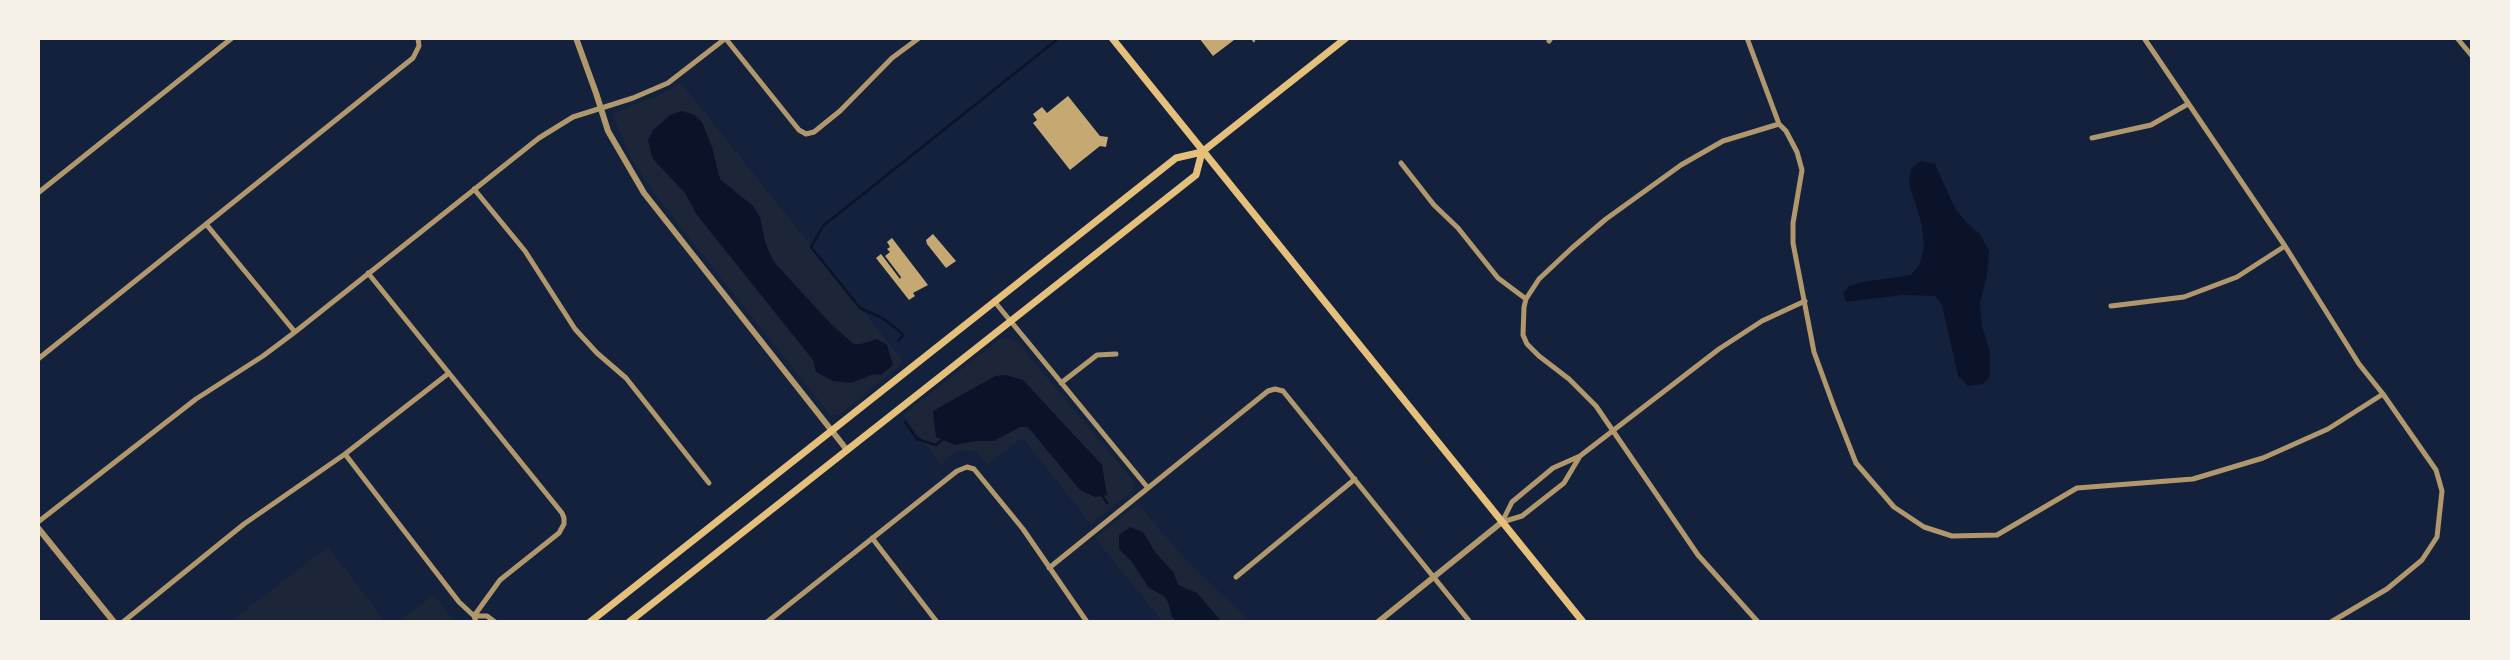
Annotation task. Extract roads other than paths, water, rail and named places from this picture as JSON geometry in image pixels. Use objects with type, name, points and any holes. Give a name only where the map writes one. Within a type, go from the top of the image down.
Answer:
[{"type":"main road","points":[[1112,38],[1583,621]]},
{"type":"main road","points":[[590,621],[1176,158],[1202,152],[1346,38]]},
{"type":"main road","points":[[629,621],[1196,174],[1202,152]]},
{"type":"street","points":[[38,193],[232,38]]},
{"type":"street","points":[[38,359],[413,58],[419,46],[418,38]]},
{"type":"street","points":[[576,38],[608,131],[644,193],[847,450]]},
{"type":"street","points":[[38,522],[196,398],[295,332],[539,138],[564,122],[654,91],[726,39],[799,130],[810,134],[840,111],[892,58],[919,38]]},
{"type":"street","points":[[1746,38],[1779,124],[1793,145],[1801,170],[1793,223],[1793,243],[1814,352],[1856,463],[1894,507],[1924,527],[1952,536],[1997,535],[2077,488],[2193,479],[2263,458],[2328,429],[2383,394]]},
{"type":"street","points":[[2144,38],[2285,246],[2359,364],[2436,470],[2442,491],[2437,537],[2423,560],[2387,589],[2332,621]]},
{"type":"street","points":[[2458,38],[2472,56]]},
{"type":"street","points":[[2092,138],[2151,125],[2188,104]]},
{"type":"street","points":[[1758,621],[1698,555],[1596,406],[1527,344],[1523,335],[1526,299],[1539,279],[1606,219],[1681,165],[1723,141],[1779,124]]},
{"type":"street","points":[[1401,163],[1498,278],[1526,299]]},
{"type":"street","points":[[474,189],[525,250],[575,329],[625,378],[709,483]]},
{"type":"street","points":[[206,224],[295,332]]},
{"type":"street","points":[[2111,306],[2184,297],[2237,277],[2285,246]]},
{"type":"street","points":[[369,273],[562,513],[564,523],[559,533],[500,580],[475,619]]},
{"type":"street","points":[[994,301],[1148,488]]},
{"type":"street","points":[[1502,522],[1511,502],[1553,468],[1580,456],[1719,349],[1762,321],[1805,301]]},
{"type":"street","points":[[1061,383],[1097,355],[1116,354]]},
{"type":"street","points":[[122,621],[244,524],[345,454],[449,373]]},
{"type":"street","points":[[1049,568],[1268,391],[1275,389],[1283,391],[1470,621]]},
{"type":"street","points":[[345,454],[459,603],[475,619]]},
{"type":"street","points":[[1378,621],[1502,522],[1522,516],[1564,483],[1580,456]]},
{"type":"street","points":[[766,621],[957,471],[967,467],[974,469],[1023,529],[1087,621]]},
{"type":"street","points":[[1236,577],[1355,479]]},
{"type":"street","points":[[38,528],[114,621]]},
{"type":"street","points":[[872,538],[937,621]]},
{"type":"street","points":[[475,619],[486,616],[495,621]]},
{"type":"waterway","points":[[898,341],[903,335],[882,318],[860,308],[811,247],[823,226],[1059,38]]},
{"type":"waterway","points":[[905,422],[917,439],[936,445],[943,439]]},
{"type":"waterway","points":[[1101,494],[1107,503]]}]
